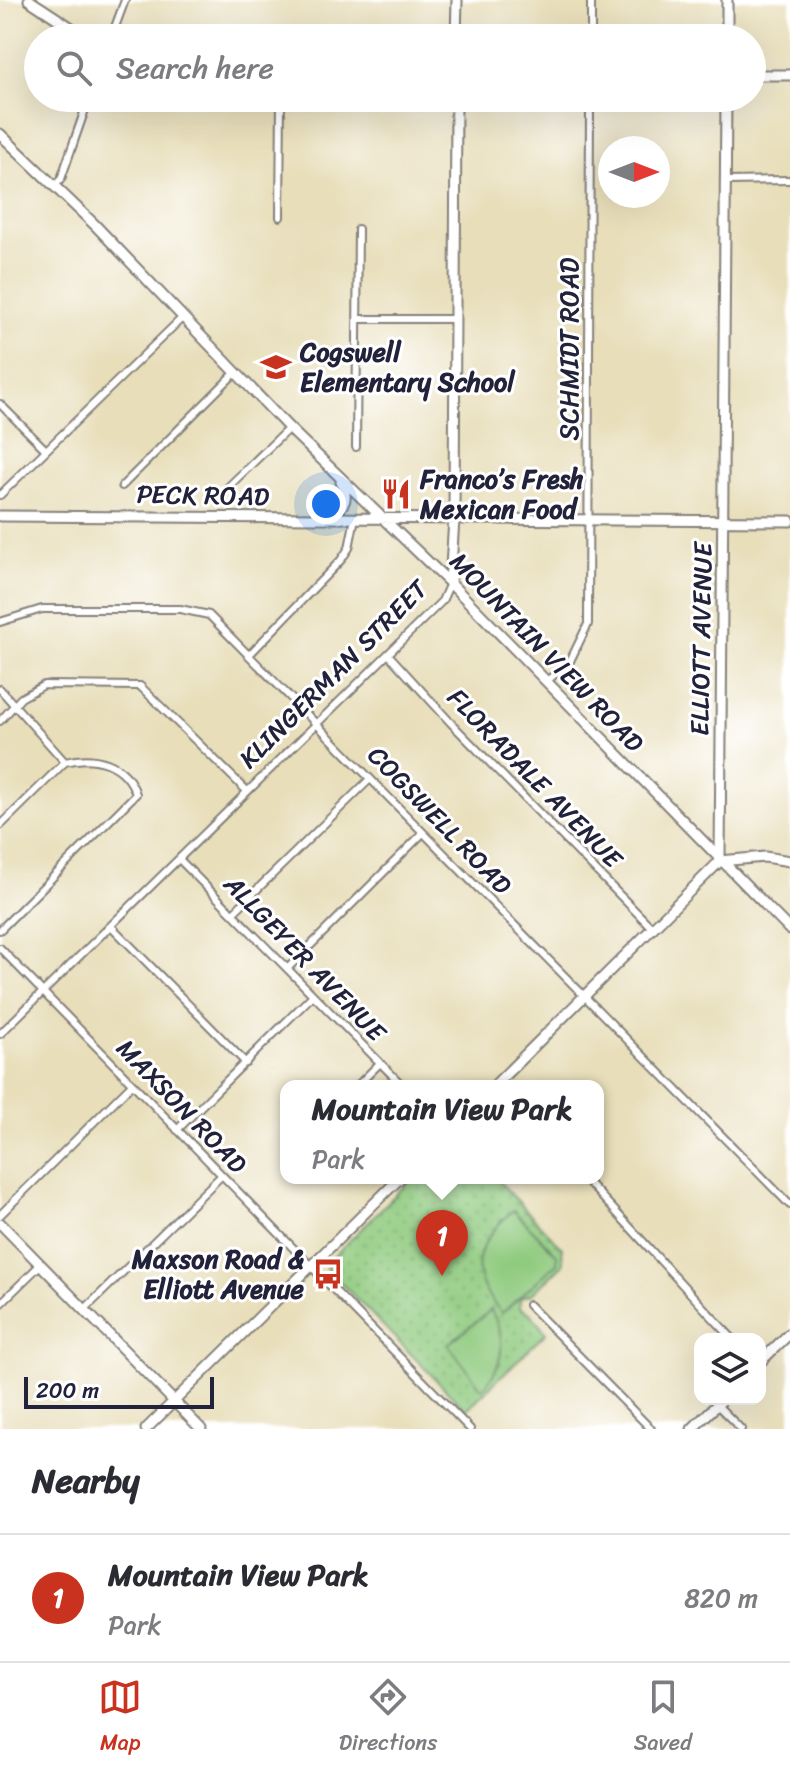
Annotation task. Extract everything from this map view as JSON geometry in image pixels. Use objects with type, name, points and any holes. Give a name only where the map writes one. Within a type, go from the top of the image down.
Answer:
[{"type":"street","points":[[29,0],[66,24]]},
{"type":"street","points":[[116,24],[125,0]]},
{"type":"street","points":[[456,24],[457,0]]},
{"type":"street","points":[[591,0],[591,24]]},
{"type":"street","points":[[727,0],[727,24]]},
{"type":"street","points":[[766,75],[790,75]]},
{"type":"street","points":[[54,188],[61,179],[84,112]]},
{"type":"street","points":[[280,217],[281,112]]},
{"type":"street","name":"KLINGERMAN STREET","points":[[0,1034],[442,601],[450,583],[454,519],[456,112]]},
{"type":"street","name":"SCHMIDT ROAD","points":[[547,681],[570,661],[588,624],[590,112]]},
{"type":"street","name":"ELLIOTT AVENUE","points":[[720,861],[726,112]]},
{"type":"street","name":"MOUNTAIN VIEW ROAD","points":[[0,134],[289,428],[450,583],[790,930]]},
{"type":"street","points":[[727,181],[790,180]]},
{"type":"street","points":[[356,447],[358,229]]},
{"type":"street","points":[[0,495],[183,317]]},
{"type":"street","points":[[359,319],[454,319]]},
{"type":"street","points":[[122,486],[235,373]]},
{"type":"street","points":[[0,404],[46,450]]},
{"type":"street","points":[[228,487],[289,428]]},
{"type":"street","points":[[331,518],[347,498],[335,472]]},
{"type":"street","name":"PECK ROAD","points":[[0,516],[790,521]]},
{"type":"street","points":[[249,655],[341,560],[349,548],[355,518]]},
{"type":"street","name":"COGSWELL ROAD","points":[[0,622],[42,609],[194,610],[209,615],[790,1205]]},
{"type":"street","name":"FLORADALE AVENUE","points":[[388,654],[653,929]]},
{"type":"street","points":[[0,721],[13,707],[44,685],[140,686],[247,791]]},
{"type":"street","points":[[0,689],[65,762]]},
{"type":"street","points":[[0,826],[65,762],[81,757],[113,765],[132,782],[136,794],[0,930]]},
{"type":"street","points":[[233,913],[370,779]]},
{"type":"street","points":[[288,968],[423,833]]},
{"type":"street","points":[[501,1080],[720,861],[765,857],[790,861]]},
{"type":"street","name":"ALLGEYER AVENUE","points":[[179,859],[397,1080]]},
{"type":"street","points":[[111,926],[246,1063]]},
{"type":"street","name":"MAXSON ROAD","points":[[0,948],[470,1429]]},
{"type":"street","points":[[177,1130],[313,995]]},
{"type":"street","points":[[363,1080],[380,1063]]},
{"type":"street","points":[[0,1215],[132,1084]]},
{"type":"street","points":[[85,1309],[222,1175]]},
{"type":"street","points":[[146,1429],[394,1184]]},
{"type":"street","points":[[590,1184],[727,1333]]},
{"type":"street","points":[[0,1223],[201,1429]]},
{"type":"street","points":[[0,1304],[40,1265]]},
{"type":"street","points":[[529,1305],[651,1429]]},
{"type":"street","points":[[766,1356],[790,1333]]},
{"type":"street","points":[[692,1429],[717,1405]]},
{"type":"street","points":[[722,1405],[741,1429]]},
{"type":"green space","points":[[406,1184],[502,1184],[562,1248],[563,1264],[532,1294],[520,1298],[520,1308],[530,1313],[546,1333],[466,1410],[326,1268],[327,1263]]},
{"type":"green space","points":[[513,1210],[557,1255],[557,1263],[502,1313],[482,1284],[479,1258],[490,1235]]},
{"type":"green space","points":[[491,1310],[500,1331],[501,1351],[495,1371],[482,1389],[448,1344]]},
{"type":"place","name":"Cogswell Elementary School","points":[[276,367]]},
{"type":"place","name":"Franco’s Fresh Mexican Food","points":[[396,494]]},
{"type":"place","name":"Maxson Road & Elliott Avenue","points":[[328,1274]]},
{"type":"place","name":"Mountain View Park","points":[[442,1276]]}]
